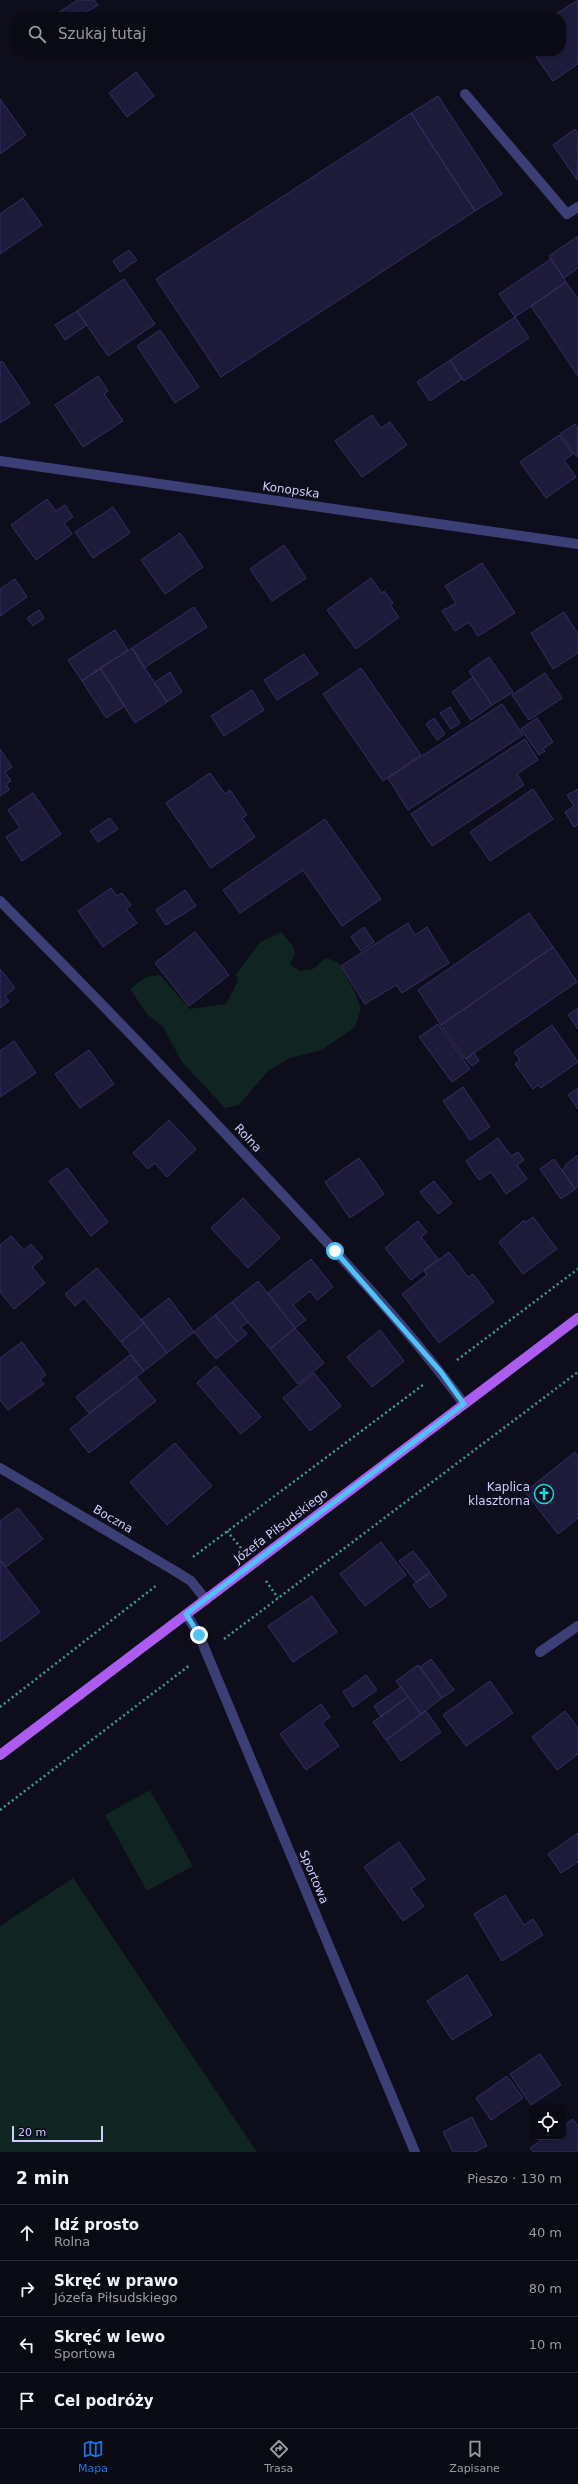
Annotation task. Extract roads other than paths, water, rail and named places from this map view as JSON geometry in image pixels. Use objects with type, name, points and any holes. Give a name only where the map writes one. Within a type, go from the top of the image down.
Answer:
[{"type":"main road","name":"Józefa Piłsudskiego","points":[[0,1755],[578,1318]]},
{"type":"street","points":[[465,94],[567,214],[578,207]]},
{"type":"street","name":"Konopska","points":[[0,461],[578,544]]},
{"type":"street","name":"Rolna","points":[[0,901],[142,1044],[335,1251],[441,1372],[464,1404]]},
{"type":"street","name":"Boczna","points":[[0,1468],[191,1581],[206,1600]]},
{"type":"street","name":"Sportowa","points":[[186,1614],[199,1635],[415,2152]]},
{"type":"street","points":[[540,1652],[578,1626]]},
{"type":"place","name":"Kaplica klasztorna","points":[[544,1494]]}]
